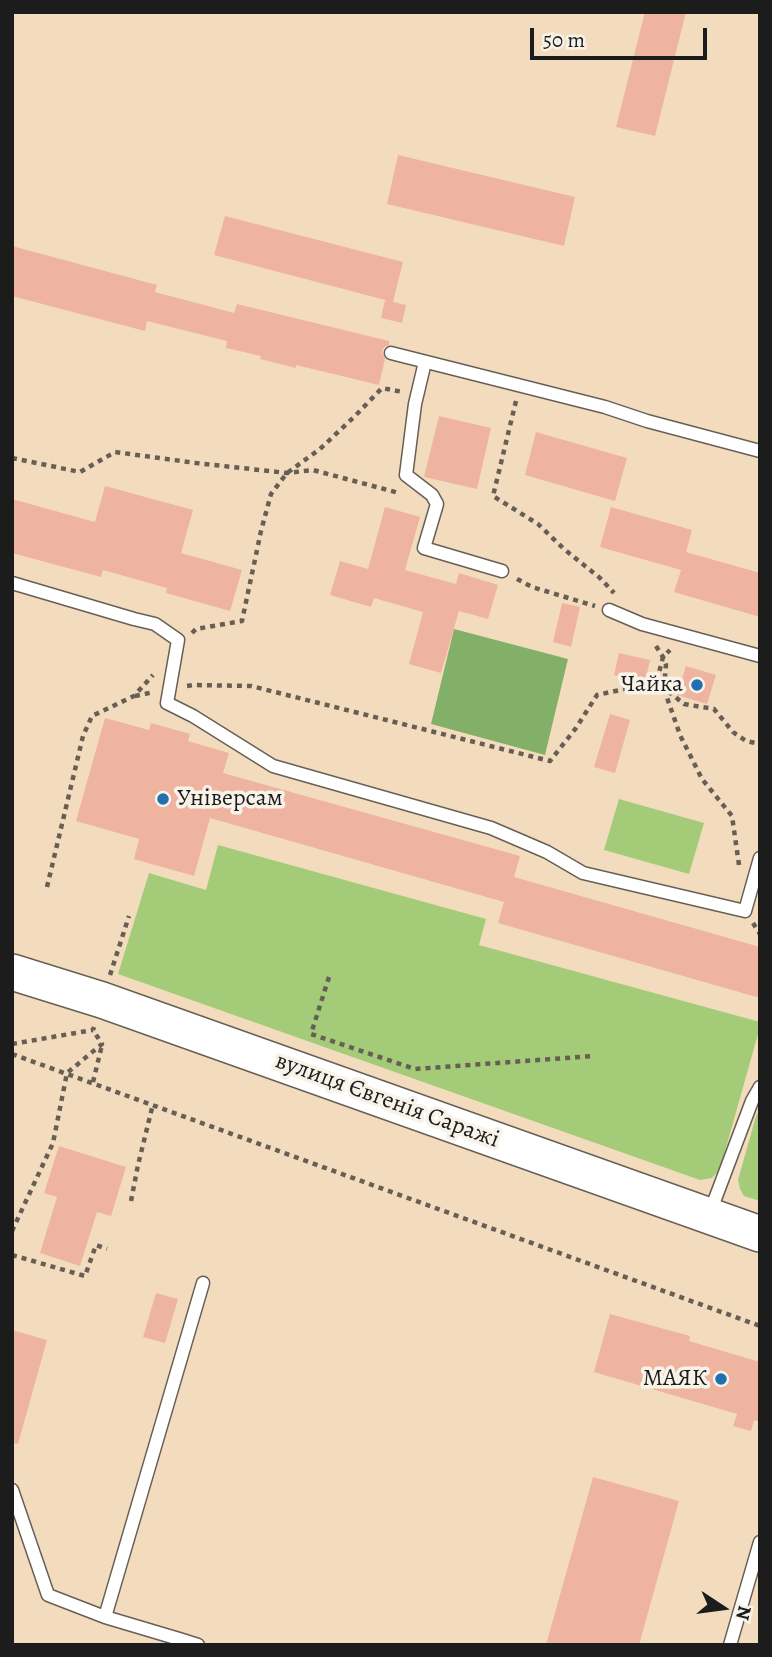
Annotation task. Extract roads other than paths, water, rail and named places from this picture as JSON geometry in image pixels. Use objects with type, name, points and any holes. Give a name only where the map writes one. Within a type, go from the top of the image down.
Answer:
[{"type":"main road","name":"вулиця Євгенія Саражі","points":[[12,972],[114,1004],[760,1234]]},
{"type":"lane","points":[[391,354],[605,407],[760,451]]},
{"type":"lane","points":[[425,362],[417,395],[405,475],[432,495],[437,504],[424,548],[502,571]]},
{"type":"lane","points":[[12,583],[155,624],[178,640],[167,702],[273,766],[491,828],[547,852],[583,873],[745,911],[760,858]]},
{"type":"lane","points":[[609,610],[642,624],[760,656]]},
{"type":"lane","points":[[709,1216],[752,1101],[760,1087]]},
{"type":"lane","points":[[105,1617],[203,1283]]},
{"type":"lane","points":[[12,1490],[48,1595],[178,1642],[198,1645]]},
{"type":"lane","points":[[730,1645],[760,1542]]},
{"type":"place","name":"Чайка","points":[[697,685]]},
{"type":"place","name":"Універсам","points":[[163,799]]},
{"type":"place","name":"МАЯК","points":[[721,1379]]}]
